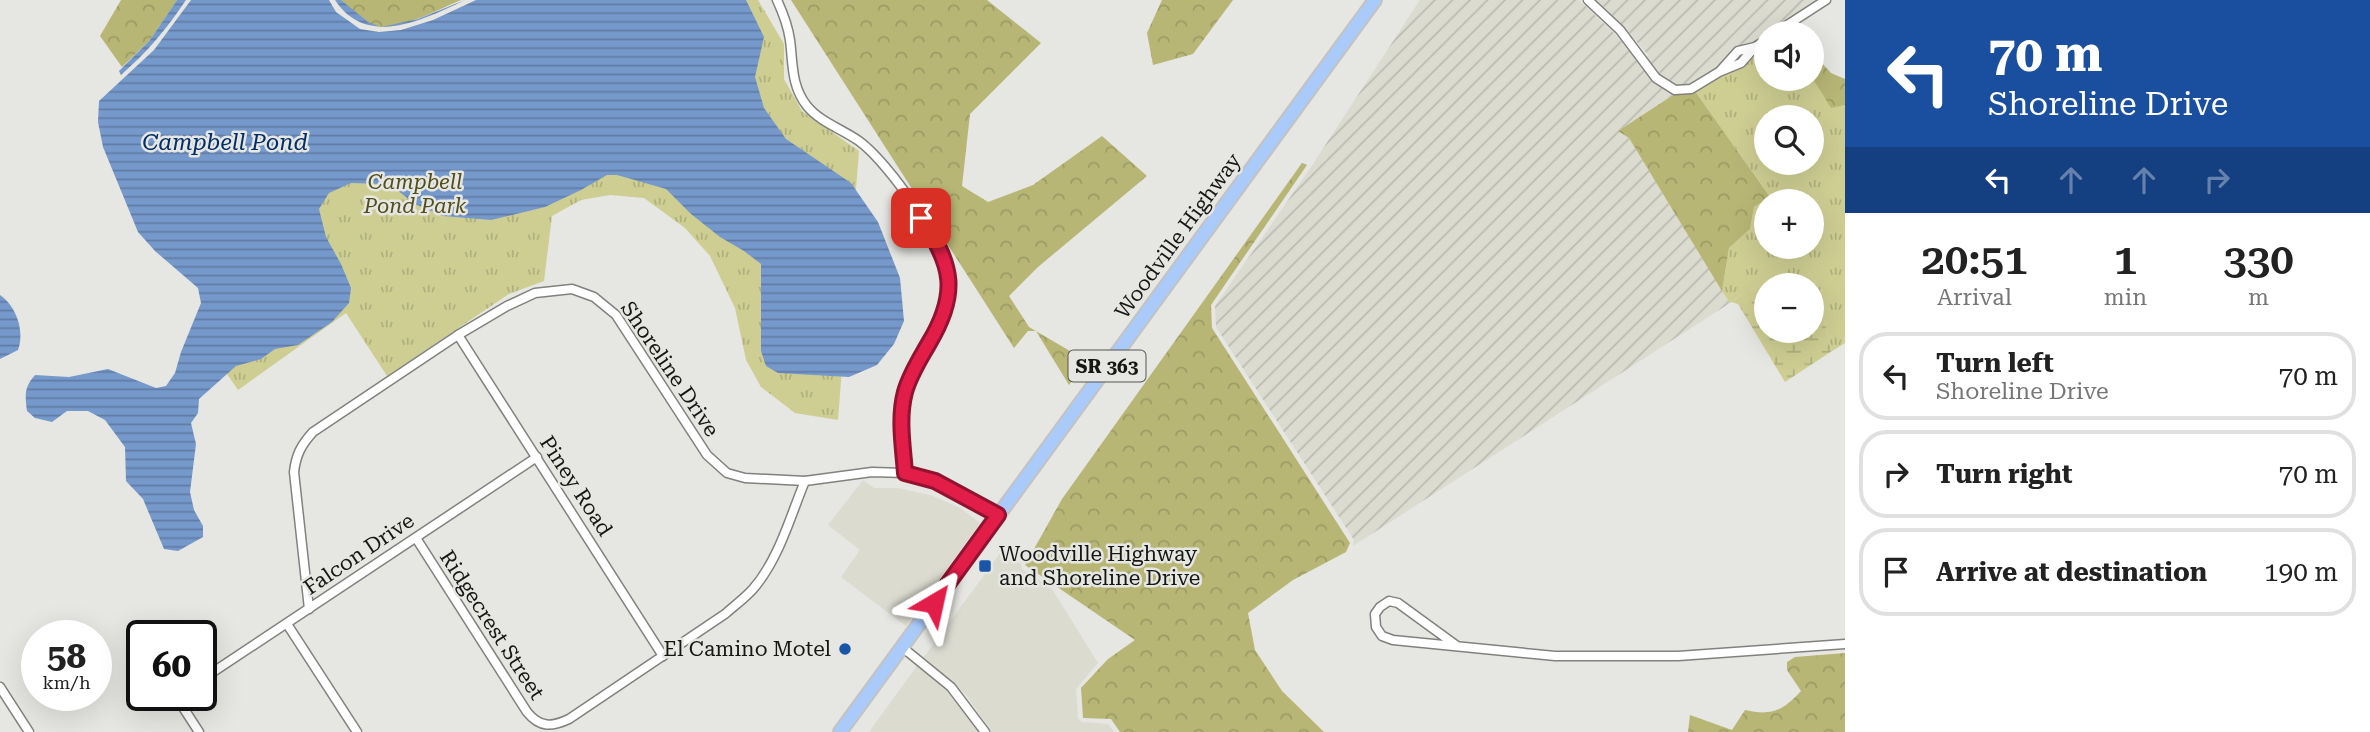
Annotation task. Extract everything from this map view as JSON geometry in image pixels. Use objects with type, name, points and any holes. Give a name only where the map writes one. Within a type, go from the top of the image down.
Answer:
[{"type":"main road","name":"Woodville Highway","points":[[840,732],[1375,0]]},
{"type":"street","points":[[777,0],[790,38],[792,64],[800,95],[814,113],[858,141],[888,168],[932,234],[942,254],[948,278],[949,298],[943,320],[912,373],[905,393],[901,422],[905,473]]},
{"type":"street","points":[[1588,0],[1620,30],[1651,72],[1675,90],[1691,89],[1718,72],[1741,63],[1754,48]]},
{"type":"street","points":[[1794,21],[1826,0]]},
{"type":"street","name":"Shoreline Drive","points":[[309,609],[294,472],[296,456],[303,442],[313,432],[506,306],[534,293],[558,289],[583,292],[605,304],[617,315],[707,455],[720,469],[744,478],[805,481],[861,473],[905,473],[935,481],[998,515]]},
{"type":"street","name":"Piney Road","points":[[458,335],[663,656]]},
{"type":"street","name":"Falcon Drive","points":[[217,670],[537,457]]},
{"type":"street","points":[[663,656],[724,614],[754,588],[774,556],[805,481]]},
{"type":"street","name":"Ridgecrest Street","points":[[416,538],[527,712],[534,720],[544,725],[556,725],[569,719],[663,656]]},
{"type":"street","points":[[1457,646],[1398,603],[1390,601],[1375,614],[1376,627],[1382,636],[1392,640],[1555,656],[1678,656],[1845,644]]},
{"type":"street","points":[[287,624],[357,732]]},
{"type":"street","points":[[902,647],[951,687],[985,732]]},
{"type":"street","points":[[0,687],[29,732]]},
{"type":"street","points":[[186,711],[199,732]]},
{"type":"shaded area","points":[[1420,0],[1579,0],[1615,34],[1639,62],[1648,55],[1597,0],[1819,0],[1787,21],[1754,21],[1754,42],[1618,131],[1629,138],[1730,303],[1353,546],[1354,540],[1216,327],[1215,306],[1311,167]]},
{"type":"shaded area","points":[[863,480],[874,488],[898,488],[933,496],[960,508],[980,523],[906,626],[841,577],[860,550],[828,525]]},
{"type":"shaded area","points":[[1001,552],[1052,589],[1098,663],[1076,689],[1078,718],[1082,722],[1108,724],[1114,732],[992,732],[966,695],[924,657]]},
{"type":"shaded area","points":[[917,666],[947,691],[978,732],[869,732]]},
{"type":"green space","points":[[121,0],[177,0],[150,40],[122,67],[100,36]]},
{"type":"green space","points":[[341,0],[461,0],[412,21],[383,27],[366,21]]},
{"type":"green space","name":"Campbell Pond Park","points":[[527,0],[758,0],[784,44],[784,79],[802,111],[859,151],[838,420],[795,413],[761,387],[746,360],[735,308],[710,256],[685,228],[644,198],[610,195],[581,200],[552,216],[544,281],[509,294],[387,376],[346,313],[238,390],[211,351],[386,62]]},
{"type":"green space","points":[[791,0],[987,0],[1041,43],[970,114],[962,186],[988,202],[1033,185],[1102,136],[1147,176],[1038,267],[1009,296],[1029,327],[1036,331],[1028,331],[1014,348]]},
{"type":"green space","points":[[1162,0],[1233,0],[1193,54],[1153,65],[1147,33]]},
{"type":"green space","points":[[1754,42],[1754,91],[1821,91],[1831,107],[1845,105],[1845,343],[1832,351],[1824,319],[1824,273],[1754,273],[1754,289],[1730,303],[1722,291],[1729,248],[1750,229],[1754,207],[1754,259],[1824,259],[1824,189],[1764,189],[1754,175],[1824,175],[1824,105],[1754,105],[1754,174],[1690,84]]},
{"type":"green space","points":[[1824,65],[1831,73],[1845,79],[1845,105],[1831,108],[1820,91],[1824,91]]},
{"type":"green space","points":[[1690,84],[1764,189],[1754,189],[1750,229],[1729,248],[1722,291],[1629,138],[1618,131]]},
{"type":"green space","points":[[1302,163],[1307,165],[1211,305],[1212,328],[1350,543],[1346,552],[1293,580],[1248,613],[1255,650],[1282,691],[1324,732],[1120,732],[1111,719],[1083,718],[1081,688],[1108,659],[1135,640],[1025,565],[1062,499]]},
{"type":"green space","points":[[1754,289],[1754,331],[1738,304],[1731,302]]},
{"type":"green space","points":[[1824,319],[1832,351],[1785,382],[1762,343],[1824,343]]},
{"type":"green space","points":[[1036,331],[1087,361],[1069,385]]},
{"type":"green space","points":[[1845,653],[1845,732],[1688,732],[1690,715],[1732,730],[1745,710],[1769,712],[1782,707],[1801,691],[1787,670],[1787,662],[1795,657]]},
{"type":"water","points":[[177,0],[186,0],[156,40],[121,75],[119,71],[150,40]]},
{"type":"water","name":"Campbell Pond","points":[[191,0],[329,0],[336,12],[360,29],[379,32],[401,30],[433,20],[476,0],[746,0],[764,37],[755,77],[764,108],[786,139],[851,183],[878,222],[900,278],[904,321],[894,344],[877,365],[849,377],[778,373],[766,366],[761,351],[761,264],[720,237],[666,189],[617,175],[607,175],[545,207],[491,220],[443,216],[415,204],[397,190],[382,184],[351,183],[329,193],[319,209],[326,237],[351,288],[349,303],[332,322],[298,345],[275,349],[261,359],[236,366],[199,399],[198,413],[191,423],[196,444],[190,492],[194,510],[203,526],[203,537],[178,551],[164,549],[143,499],[126,481],[125,447],[105,420],[88,411],[67,411],[52,422],[35,418],[27,411],[26,396],[27,388],[35,375],[69,377],[108,369],[156,388],[166,386],[175,373],[201,303],[198,288],[155,251],[138,232],[103,147],[98,122],[99,101],[154,50]]},
{"type":"water","points":[[335,0],[341,0],[368,22],[380,27],[363,23],[348,15]]},
{"type":"water","points":[[465,0],[415,21],[384,26],[418,19]]},
{"type":"water","points":[[0,295],[15,312],[20,327],[20,343],[18,350],[0,359]]},
{"type":"place","name":"Woodville Highway and Shoreline Drive","points":[[985,566]]},
{"type":"place","name":"El Camino Motel","points":[[845,649]]},
{"type":"route","points":[[921,218],[942,254],[948,278],[949,298],[943,320],[912,373],[905,393],[901,422],[905,473],[935,481],[998,515],[934,603]]}]
